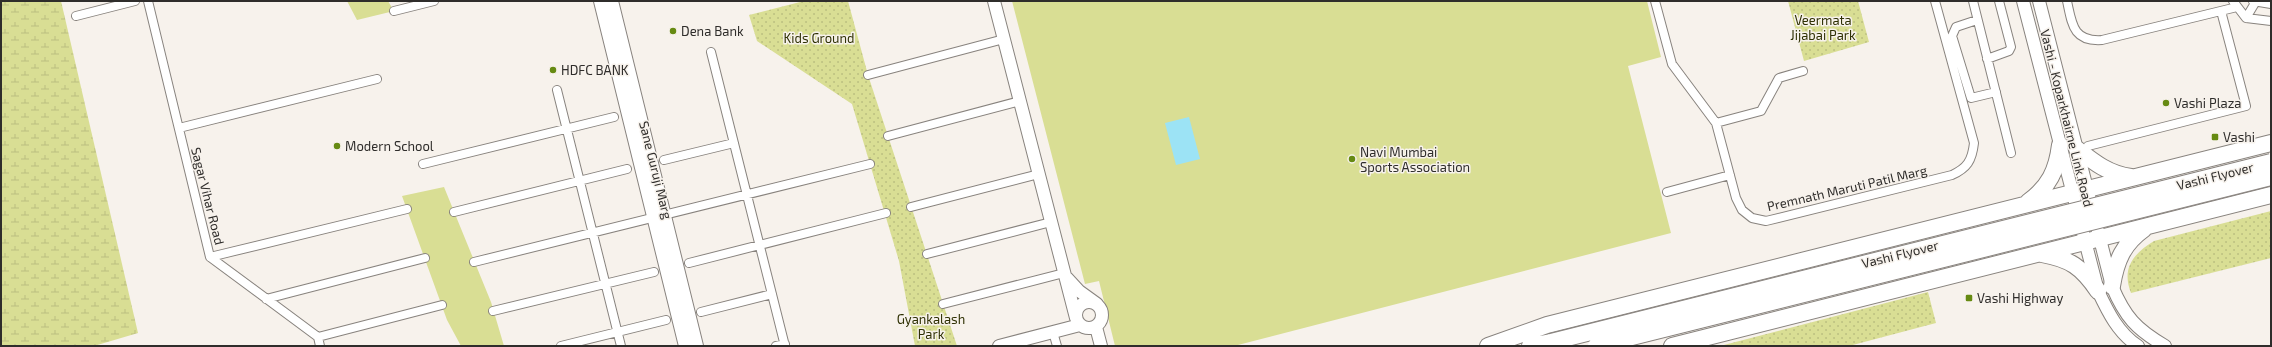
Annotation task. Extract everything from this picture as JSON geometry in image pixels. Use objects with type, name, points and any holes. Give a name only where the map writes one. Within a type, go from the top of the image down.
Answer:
[{"type":"highway","points":[[1488,346],[1547,324],[2271,143]]},
{"type":"highway","points":[[2025,205],[2040,194],[2051,180],[2058,163],[2060,145]]},
{"type":"highway","points":[[2083,148],[2100,167],[2117,175],[2135,177]]},
{"type":"highway","name":"Vashi Flyover","points":[[1530,346],[2271,162]]},
{"type":"highway","name":"Vashi Flyover","points":[[1596,346],[2271,177]]},
{"type":"highway","points":[[1672,346],[2271,195]]},
{"type":"highway","points":[[2038,254],[2057,257],[2073,263],[2105,288],[2121,252],[2132,238],[2147,226]]},
{"type":"street","points":[[76,16],[135,1]]},
{"type":"street","name":"Sagar Vihar Road","points":[[148,1],[210,257],[318,337]]},
{"type":"street","points":[[394,11],[434,1]]},
{"type":"street","name":"Sane Guruji Marg","points":[[600,1],[659,217],[697,346]]},
{"type":"street","name":"Sane Guruji Marg","points":[[612,1],[659,217],[685,346]]},
{"type":"street","points":[[994,1],[1064,273],[1078,321],[1088,329],[1096,327],[1103,316],[1097,304],[1079,291],[1064,273]]},
{"type":"street","name":"Premnath Maruti Patil Marg","points":[[1655,1],[1672,64],[1716,123],[1736,198],[1742,210],[1752,218],[1766,221],[1952,175],[1964,169],[1972,158],[1974,143],[1935,1]]},
{"type":"street","points":[[1972,1],[2011,153]]},
{"type":"street","points":[[1988,60],[2008,51],[2011,47],[1999,1]]},
{"type":"street","name":"Vashi - Koparkhairne Link Road","points":[[2022,1],[2060,145],[2080,191],[2105,288]]},
{"type":"street","name":"Vashi - Koparkhairne Link Road","points":[[2039,1],[2083,148],[2080,191]]},
{"type":"street","points":[[2066,1],[2072,25],[2077,34],[2084,39],[2092,40],[2102,40],[2221,11],[2235,4],[2246,18],[2271,22]]},
{"type":"street","points":[[2246,18],[2254,2],[2271,4]]},
{"type":"street","points":[[2083,148],[2246,106],[2221,11]]},
{"type":"street","points":[[1977,20],[1956,27],[1952,36],[1971,98],[1996,92]]},
{"type":"street","points":[[868,75],[1004,39]]},
{"type":"street","points":[[711,52],[772,294],[782,345]]},
{"type":"street","points":[[1716,123],[1761,111],[1779,78],[1803,71]]},
{"type":"street","points":[[179,128],[378,79]]},
{"type":"street","points":[[557,90],[620,346]]},
{"type":"street","points":[[888,136],[1020,101]]},
{"type":"street","points":[[423,164],[614,117]]},
{"type":"street","points":[[664,160],[734,143]]},
{"type":"street","points":[[474,262],[870,164]]},
{"type":"street","points":[[454,212],[627,169]]},
{"type":"street","points":[[911,207],[1039,174]]},
{"type":"street","points":[[1668,192],[1730,175]]},
{"type":"street","points":[[210,257],[407,208]]},
{"type":"street","points":[[689,263],[886,213]]},
{"type":"street","points":[[927,254],[1051,222]]},
{"type":"street","points":[[266,299],[425,258]]},
{"type":"street","points":[[493,311],[654,272]]},
{"type":"street","points":[[943,304],[1064,273]]},
{"type":"street","points":[[2105,288],[2110,316],[2121,332],[2138,346]]},
{"type":"street","points":[[2105,288],[2132,323],[2145,334],[2165,346]]},
{"type":"street","points":[[701,312],[772,294]]},
{"type":"street","points":[[1078,321],[1077,309],[1084,303],[1097,304]]},
{"type":"street","points":[[320,346],[318,337],[442,305]]},
{"type":"street","points":[[560,346],[666,320]]},
{"type":"street","points":[[999,346],[1053,332],[1078,321]]},
{"type":"street","points":[[1096,327],[1101,346]]},
{"type":"street","points":[[1053,332],[1057,346]]},
{"type":"green space","points":[[1,1],[61,1],[138,333],[94,346],[1,346]]},
{"type":"green space","points":[[347,1],[388,1],[394,11],[357,20]]},
{"type":"green space","points":[[804,1],[848,1],[868,75],[957,346],[915,346],[899,261],[852,104],[757,41],[749,15]]},
{"type":"green space","name":"Navi Mumbai Sports Association","points":[[1012,1],[1647,1],[1661,57],[1628,66],[1671,233],[1234,346],[1115,346],[1099,281],[1085,284]]},
{"type":"green space","name":"Veermata Jijabai Park","points":[[1788,1],[1858,1],[1869,42],[1804,61]]},
{"type":"green space","points":[[444,187],[491,302],[504,346],[461,346],[447,320],[402,196]]},
{"type":"green space","points":[[2271,211],[2271,258],[2131,293],[2128,284],[2128,276],[2131,262],[2135,256],[2154,241]]},
{"type":"green space","points":[[1928,292],[1936,323],[1849,346],[1720,346]]},
{"type":"water","points":[[1189,117],[1200,159],[1176,165],[1165,123]]},
{"type":"place","name":"Dena Bank","points":[[673,31]]},
{"type":"place","name":"HDFC BANK","points":[[553,70]]},
{"type":"place","name":"Vashi Plaza","points":[[2166,103]]},
{"type":"place","name":"Vashi","points":[[2215,137]]},
{"type":"place","name":"Modern School","points":[[337,146]]},
{"type":"place","name":"Navi Mumbai Sports Association","points":[[1352,159]]},
{"type":"place","name":"Vashi Highway","points":[[1969,298]]},
{"type":"park label","name":"Kids Ground","points":[[819,38]]},
{"type":"park label","name":"Gyankalash Park","points":[[931,326]]}]
